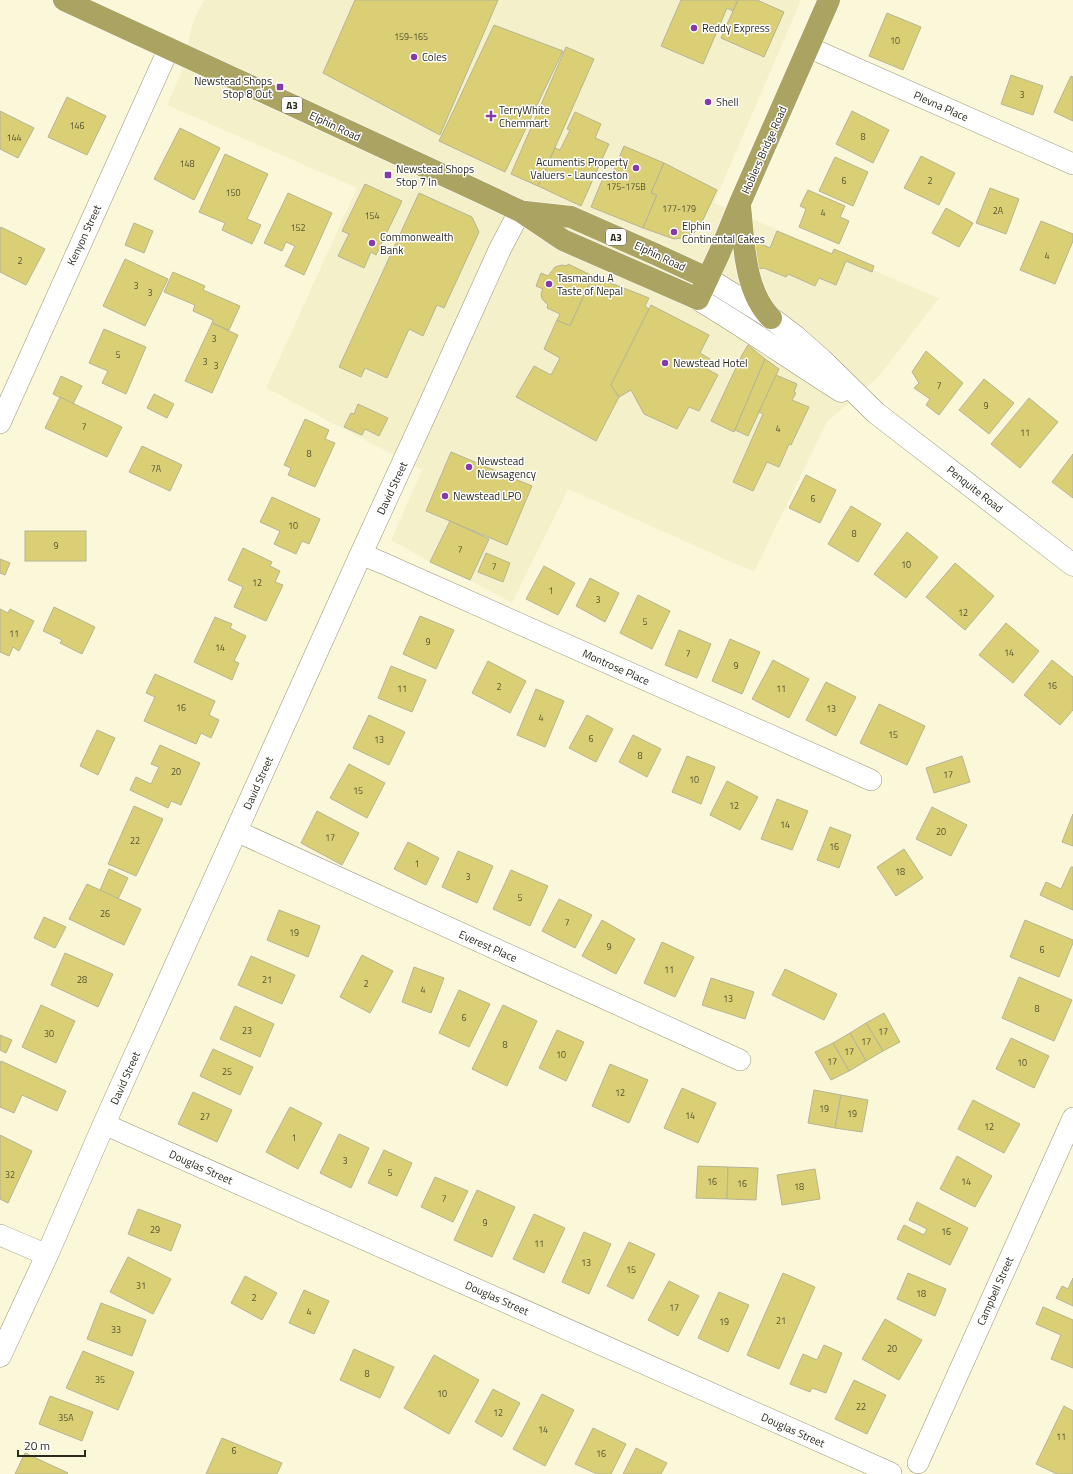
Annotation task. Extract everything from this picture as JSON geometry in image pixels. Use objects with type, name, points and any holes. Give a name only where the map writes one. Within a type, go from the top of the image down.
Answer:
[{"type":"highway","name":"Elphin Road","points":[[64,0],[520,211],[563,240],[698,299]]},
{"type":"highway","name":"Hoblers Bridge Road","points":[[698,299],[829,0]]},
{"type":"highway","points":[[740,203],[745,257],[749,274],[758,299],[765,312],[771,318]]},
{"type":"highway","name":"Elphin Road","points":[[520,211],[571,218],[707,278]]},
{"type":"street","name":"Plevna Place","points":[[808,47],[1073,164]]},
{"type":"street","name":"Kenyon Street","points":[[0,423],[169,48]]},
{"type":"street","name":"David Street","points":[[0,1356],[47,1255],[104,1124],[360,554],[427,411],[500,249],[520,211]]},
{"type":"street","name":"Penquite Road","points":[[707,278],[771,318],[822,360],[876,413]]},
{"type":"street","name":"Penquite Road","points":[[698,299],[876,413],[1073,565]]},
{"type":"street","name":"Montrose Place","points":[[360,554],[386,564],[870,780]]},
{"type":"street","name":"Everest Place","points":[[236,831],[740,1060]]},
{"type":"street","name":"Campbell Street","points":[[923,1468],[1073,1118]]},
{"type":"street","name":"Douglas Street","points":[[104,1124],[890,1473]]},
{"type":"street","points":[[0,1235],[47,1255]]},
{"type":"street","points":[[890,1473],[899,1463],[905,1461],[923,1468]]},
{"type":"shaded area","points":[[204,0],[801,0],[714,203],[939,298],[880,375],[827,422],[754,572],[568,489],[512,603],[470,580],[430,562],[391,540],[422,470],[266,388],[357,188],[167,105],[181,73],[193,22]]},
{"type":"building","points":[[355,0],[498,0],[440,135],[323,73]]},
{"type":"building","name":"Reddy Express","points":[[681,0],[738,0],[733,11],[727,8],[703,64],[661,46]]},
{"type":"building","points":[[738,0],[757,0],[784,12],[764,57],[721,38]]},
{"type":"building","points":[[887,13],[921,27],[903,70],[869,56]]},
{"type":"building","points":[[494,25],[563,51],[505,172],[439,141]]},
{"type":"building","points":[[566,47],[594,59],[538,186],[511,174]]},
{"type":"building","points":[[1011,75],[1043,86],[1033,115],[1001,104]]},
{"type":"building","points":[[1071,76],[1073,77],[1073,121],[1054,112]]},
{"type":"building","points":[[67,97],[106,116],[87,155],[48,137]]},
{"type":"building","points":[[0,111],[34,128],[18,158],[0,149]]},
{"type":"building","points":[[852,111],[889,130],[873,163],[836,144]]},
{"type":"building","points":[[575,112],[601,124],[595,138],[609,144],[581,206],[538,186],[555,148],[560,150],[570,130],[567,129]]},
{"type":"building","points":[[180,128],[220,148],[194,200],[154,179]]},
{"type":"building","points":[[624,146],[664,163],[651,193],[657,195],[643,228],[591,207],[603,178],[609,181]]},
{"type":"building","points":[[225,154],[268,174],[247,219],[261,225],[252,244],[222,230],[225,223],[199,212]]},
{"type":"building","points":[[921,156],[955,173],[939,205],[904,188]]},
{"type":"building","points":[[835,157],[868,172],[853,206],[819,191]]},
{"type":"building","points":[[664,163],[717,190],[701,224],[694,233],[684,238],[674,239],[643,228],[657,195],[651,193]]},
{"type":"building","points":[[365,184],[402,201],[376,255],[371,252],[364,268],[338,256],[349,234],[342,231]]},
{"type":"building","points":[[990,188],[1019,199],[1006,234],[976,223]]},
{"type":"building","points":[[808,190],[845,206],[840,217],[849,221],[839,244],[799,227],[806,209],[800,206]]},
{"type":"building","points":[[288,193],[332,213],[304,275],[285,266],[295,246],[286,242],[282,251],[264,243]]},
{"type":"building","points":[[419,193],[472,217],[479,232],[444,308],[437,305],[423,336],[409,329],[387,378],[365,368],[361,377],[339,367]]},
{"type":"building","points":[[946,208],[973,223],[959,247],[932,233]]},
{"type":"building","points":[[1041,221],[1073,234],[1073,241],[1055,284],[1020,270]]},
{"type":"building","points":[[134,223],[153,231],[144,253],[125,245]]},
{"type":"building","points":[[1,227],[45,249],[26,285],[0,272]]},
{"type":"building","points":[[777,231],[832,254],[834,249],[874,266],[872,272],[846,261],[836,285],[819,278],[815,286],[788,274],[786,277],[764,268],[758,269],[754,241],[770,248]]},
{"type":"building","points":[[125,259],[168,279],[145,326],[103,306]]},
{"type":"building","points":[[568,264],[593,276],[570,326],[557,320],[560,314],[547,308],[548,305],[542,299],[541,294],[543,289],[536,286],[541,273],[548,276],[555,267],[562,265],[567,266]]},
{"type":"building","points":[[173,272],[205,286],[203,290],[240,306],[229,330],[212,323],[213,320],[193,311],[195,305],[164,292]]},
{"type":"building","points":[[593,276],[649,298],[645,306],[649,309],[611,385],[619,397],[596,441],[516,397],[534,366],[551,375],[560,358],[544,349],[557,320],[570,326]]},
{"type":"building","name":"Newstead Hotel","points":[[651,305],[709,335],[700,353],[710,359],[705,368],[718,375],[699,411],[689,407],[677,429],[644,414],[631,390],[619,397],[611,385]]},
{"type":"building","points":[[212,323],[238,335],[212,393],[185,381]]},
{"type":"building","points":[[104,329],[146,347],[126,394],[102,383],[108,371],[89,363]]},
{"type":"building","points":[[748,345],[765,359],[734,432],[711,421]]},
{"type":"building","points":[[926,351],[963,383],[939,415],[926,405],[930,399],[914,388],[919,383],[912,372]]},
{"type":"building","points":[[765,359],[779,369],[748,436],[735,430]]},
{"type":"building","points":[[776,375],[797,384],[794,392],[796,393],[792,400],[809,407],[791,445],[789,444],[779,467],[767,462],[753,491],[733,482],[763,414],[759,412]]},
{"type":"building","points":[[61,376],[82,386],[73,404],[53,394]]},
{"type":"building","points":[[984,379],[1014,403],[989,434],[959,410]]},
{"type":"building","points":[[154,394],[174,404],[167,418],[147,408]]},
{"type":"building","points":[[60,397],[122,427],[107,457],[45,428]]},
{"type":"building","points":[[1029,398],[1058,422],[1020,468],[991,444]]},
{"type":"building","points":[[358,404],[388,418],[379,436],[365,429],[362,435],[344,427],[351,413],[354,414]]},
{"type":"building","points":[[305,419],[329,430],[325,439],[335,443],[315,487],[288,475],[291,468],[284,465]]},
{"type":"building","points":[[142,446],[182,465],[170,491],[129,472]]},
{"type":"building","points":[[451,452],[532,486],[507,545],[426,511]]},
{"type":"building","points":[[1073,454],[1073,498],[1052,482]]},
{"type":"building","points":[[806,475],[836,490],[820,523],[789,508]]},
{"type":"building","points":[[272,497],[320,519],[309,544],[302,541],[296,554],[274,544],[280,531],[260,522]]},
{"type":"building","points":[[851,506],[881,524],[858,562],[828,544]]},
{"type":"building","points":[[450,521],[489,539],[470,580],[430,562]]},
{"type":"building","points":[[25,531],[86,531],[86,561],[25,561]]},
{"type":"building","points":[[907,532],[938,557],[906,598],[874,574]]},
{"type":"building","points":[[243,548],[272,562],[270,566],[280,571],[275,582],[283,585],[266,621],[234,607],[243,587],[228,580]]},
{"type":"building","points":[[486,553],[510,563],[503,582],[478,572]]},
{"type":"building","points":[[0,559],[10,563],[5,575],[0,573]]},
{"type":"building","points":[[955,563],[994,596],[965,630],[926,597]]},
{"type":"building","points":[[544,566],[575,583],[558,615],[526,599]]},
{"type":"building","points":[[590,578],[619,593],[605,622],[576,606]]},
{"type":"building","points":[[638,595],[670,611],[652,649],[620,633]]},
{"type":"building","points":[[54,607],[95,627],[82,654],[60,643],[62,640],[43,631]]},
{"type":"building","points":[[0,609],[8,613],[10,609],[34,621],[19,651],[13,647],[9,656],[0,652]]},
{"type":"building","points":[[420,616],[454,630],[436,669],[403,654]]},
{"type":"building","points":[[215,617],[232,624],[230,628],[246,636],[234,661],[239,663],[232,680],[194,662]]},
{"type":"building","points":[[1006,623],[1039,651],[1013,683],[979,655]]},
{"type":"building","points":[[679,630],[711,644],[697,678],[665,665]]},
{"type":"building","points":[[730,639],[760,652],[742,694],[712,681]]},
{"type":"building","points":[[773,660],[809,679],[789,718],[752,699]]},
{"type":"building","points":[[1052,660],[1073,677],[1073,710],[1060,725],[1024,695]]},
{"type":"building","points":[[488,661],[526,681],[510,713],[472,693]]},
{"type":"building","points":[[391,666],[426,680],[412,712],[378,698]]},
{"type":"building","points":[[155,674],[215,701],[209,715],[219,720],[211,738],[201,733],[196,744],[144,721],[155,697],[146,693]]},
{"type":"building","points":[[826,682],[856,697],[836,736],[806,720]]},
{"type":"building","points":[[536,689],[564,701],[545,747],[517,735]]},
{"type":"building","points":[[879,704],[925,726],[907,765],[860,743]]},
{"type":"building","points":[[369,715],[405,732],[389,765],[353,748]]},
{"type":"building","points":[[587,715],[613,729],[596,762],[569,748]]},
{"type":"building","points":[[97,730],[115,738],[98,775],[80,766]]},
{"type":"building","points":[[633,735],[661,749],[647,777],[619,762]]},
{"type":"building","points":[[160,745],[200,763],[181,805],[171,801],[168,808],[130,790],[136,777],[151,784],[159,767],[151,764]]},
{"type":"building","points":[[687,756],[715,767],[701,804],[672,792]]},
{"type":"building","points":[[962,756],[970,782],[934,793],[926,768]]},
{"type":"building","points":[[349,764],[385,783],[367,818],[330,798]]},
{"type":"building","points":[[727,781],[758,797],[740,830],[710,815]]},
{"type":"building","points":[[777,799],[808,811],[792,850],[761,839]]},
{"type":"building","points":[[134,806],[163,819],[136,876],[108,864]]},
{"type":"building","points":[[932,807],[967,825],[951,856],[916,839]]},
{"type":"building","points":[[317,811],[359,833],[342,865],[301,843]]},
{"type":"building","points":[[1073,814],[1073,846],[1062,842]]},
{"type":"building","points":[[830,827],[851,835],[839,868],[817,860]]},
{"type":"building","points":[[408,842],[439,858],[426,885],[394,869]]},
{"type":"building","points":[[904,849],[923,878],[896,896],[877,867]]},
{"type":"building","points":[[458,851],[493,866],[477,903],[442,887]]},
{"type":"building","points":[[1071,867],[1073,867],[1073,910],[1040,895],[1046,882],[1061,889]]},
{"type":"building","points":[[109,869],[128,878],[118,899],[100,890]]},
{"type":"building","points":[[511,870],[548,886],[530,926],[493,909]]},
{"type":"building","points":[[87,884],[141,909],[124,945],[69,919]]},
{"type":"building","points":[[559,899],[592,915],[575,948],[542,931]]},
{"type":"building","points":[[279,910],[320,926],[308,957],[267,940]]},
{"type":"building","points":[[44,917],[66,927],[55,948],[34,938]]},
{"type":"building","points":[[602,920],[635,939],[616,974],[582,956]]},
{"type":"building","points":[[1025,920],[1073,940],[1059,977],[1010,957]]},
{"type":"building","points":[[662,942],[694,957],[675,997],[644,983]]},
{"type":"building","points":[[65,953],[113,974],[98,1007],[51,985]]},
{"type":"building","points":[[362,955],[393,971],[370,1013],[340,997]]},
{"type":"building","points":[[251,956],[295,975],[282,1004],[238,985]]},
{"type":"building","points":[[414,967],[444,978],[431,1013],[402,1002]]},
{"type":"building","points":[[785,969],[837,994],[824,1020],[772,995]]},
{"type":"building","points":[[1019,977],[1072,1000],[1054,1041],[1002,1018]]},
{"type":"building","points":[[711,978],[754,992],[745,1019],[702,1005]]},
{"type":"building","points":[[459,990],[490,1004],[469,1047],[439,1033]]},
{"type":"building","points":[[41,1005],[75,1021],[56,1063],[22,1047]]},
{"type":"building","points":[[503,1005],[537,1021],[507,1086],[472,1069]]},
{"type":"building","points":[[235,1006],[274,1024],[260,1057],[220,1039]]},
{"type":"building","points":[[884,1013],[900,1042],[883,1051],[866,1023]]},
{"type":"building","points":[[866,1023],[883,1051],[866,1061],[850,1033]]},
{"type":"building","points":[[557,1030],[584,1042],[566,1081],[539,1068]]},
{"type":"building","points":[[850,1033],[866,1061],[849,1071],[833,1043]]},
{"type":"building","points":[[0,1035],[12,1040],[6,1053],[0,1050]]},
{"type":"building","points":[[1011,1038],[1049,1056],[1034,1088],[996,1069]]},
{"type":"building","points":[[833,1043],[849,1071],[831,1080],[815,1052]]},
{"type":"building","points":[[213,1049],[253,1067],[240,1095],[200,1076]]},
{"type":"building","points":[[1,1061],[66,1091],[57,1111],[22,1095],[14,1113],[0,1107]]},
{"type":"building","points":[[610,1064],[648,1080],[629,1123],[592,1106]]},
{"type":"building","points":[[682,1088],[716,1103],[698,1143],[664,1128]]},
{"type":"building","points":[[814,1090],[841,1095],[835,1128],[808,1123]]},
{"type":"building","points":[[193,1092],[232,1110],[217,1142],[178,1124]]},
{"type":"building","points":[[841,1095],[868,1100],[862,1132],[835,1128]]},
{"type":"building","points":[[973,1100],[1020,1124],[1004,1153],[958,1129]]},
{"type":"building","points":[[290,1107],[322,1123],[298,1169],[266,1152]]},
{"type":"building","points":[[339,1134],[369,1148],[351,1188],[320,1173]]},
{"type":"building","points":[[0,1135],[32,1151],[8,1203],[0,1199]]},
{"type":"building","points":[[384,1150],[412,1163],[397,1196],[368,1183]]},
{"type":"building","points":[[957,1156],[992,1176],[975,1207],[940,1189]]},
{"type":"building","points":[[698,1166],[728,1167],[727,1199],[696,1198]]},
{"type":"building","points":[[728,1167],[758,1168],[756,1200],[727,1199]]},
{"type":"building","points":[[815,1169],[820,1199],[782,1205],[777,1175]]},
{"type":"building","points":[[435,1177],[468,1191],[453,1222],[421,1207]]},
{"type":"building","points":[[477,1190],[515,1207],[492,1257],[454,1240]]},
{"type":"building","points":[[917,1202],[968,1228],[950,1265],[897,1239],[904,1225],[924,1235],[927,1229],[909,1220]]},
{"type":"building","points":[[138,1209],[181,1225],[171,1251],[128,1234]]},
{"type":"building","points":[[534,1214],[565,1228],[544,1273],[513,1259]]},
{"type":"building","points":[[584,1232],[611,1244],[589,1294],[562,1282]]},
{"type":"building","points":[[629,1242],[655,1254],[633,1299],[607,1286]]},
{"type":"building","points":[[128,1257],[171,1279],[153,1314],[110,1292]]},
{"type":"building","points":[[783,1273],[815,1287],[779,1369],[747,1355]]},
{"type":"building","points":[[908,1273],[946,1289],[935,1316],[897,1299]]},
{"type":"building","points":[[245,1276],[277,1293],[262,1320],[231,1303]]},
{"type":"building","points":[[1073,1278],[1073,1306],[1056,1298],[1062,1286],[1068,1289]]},
{"type":"building","points":[[669,1281],[699,1296],[678,1336],[648,1320]]},
{"type":"building","points":[[304,1290],[329,1301],[314,1334],[289,1323]]},
{"type":"building","points":[[719,1292],[749,1305],[728,1352],[698,1338]]},
{"type":"building","points":[[101,1303],[146,1320],[132,1356],[87,1339]]},
{"type":"building","points":[[1043,1307],[1073,1320],[1073,1368],[1051,1359],[1061,1335],[1036,1324]]},
{"type":"building","points":[[885,1319],[922,1340],[899,1380],[862,1359]]},
{"type":"building","points":[[824,1345],[842,1353],[826,1393],[812,1388],[810,1392],[790,1384],[803,1354],[817,1360]]},
{"type":"building","points":[[354,1349],[394,1367],[380,1398],[340,1380]]},
{"type":"building","points":[[83,1351],[134,1372],[118,1410],[66,1388]]},
{"type":"building","points":[[434,1355],[479,1380],[449,1434],[404,1408]]},
{"type":"building","points":[[854,1380],[886,1395],[867,1434],[835,1419]]},
{"type":"building","points":[[493,1389],[520,1403],[502,1437],[475,1422]]},
{"type":"building","points":[[542,1394],[574,1410],[545,1466],[513,1449]]},
{"type":"building","points":[[50,1396],[93,1412],[82,1441],[39,1424]]},
{"type":"building","points":[[1064,1406],[1073,1411],[1073,1474],[1057,1474],[1036,1464]]},
{"type":"building","points":[[593,1428],[626,1444],[611,1474],[597,1474],[575,1464]]},
{"type":"building","points":[[222,1438],[282,1463],[277,1474],[206,1474]]},
{"type":"building","points":[[636,1448],[667,1463],[661,1474],[623,1474]]},
{"type":"building","points":[[25,1453],[68,1473],[15,1474]]},
{"type":"place","name":"Reddy Express","points":[[694,28]]},
{"type":"place","name":"Coles","points":[[414,57]]},
{"type":"place","name":"Newstead Shops Stop 8 Out","points":[[280,87]]},
{"type":"place","name":"Shell","points":[[708,102]]},
{"type":"place","name":"TerryWhite Chemmart","points":[[491,116]]},
{"type":"place","name":"Acumentis Property Valuers - Launceston","points":[[636,168]]},
{"type":"place","name":"Newstead Shops Stop 7 In","points":[[388,175]]},
{"type":"place","name":"Elphin Continental Cakes","points":[[674,232]]},
{"type":"place","name":"Commonwealth Bank","points":[[372,243]]},
{"type":"place","name":"Tasmandu A Taste of Nepal","points":[[549,284]]},
{"type":"place","name":"Newstead Hotel","points":[[665,363]]},
{"type":"place","name":"Newstead Newsagency","points":[[469,467]]},
{"type":"place","name":"Newstead LPO","points":[[445,496]]}]
